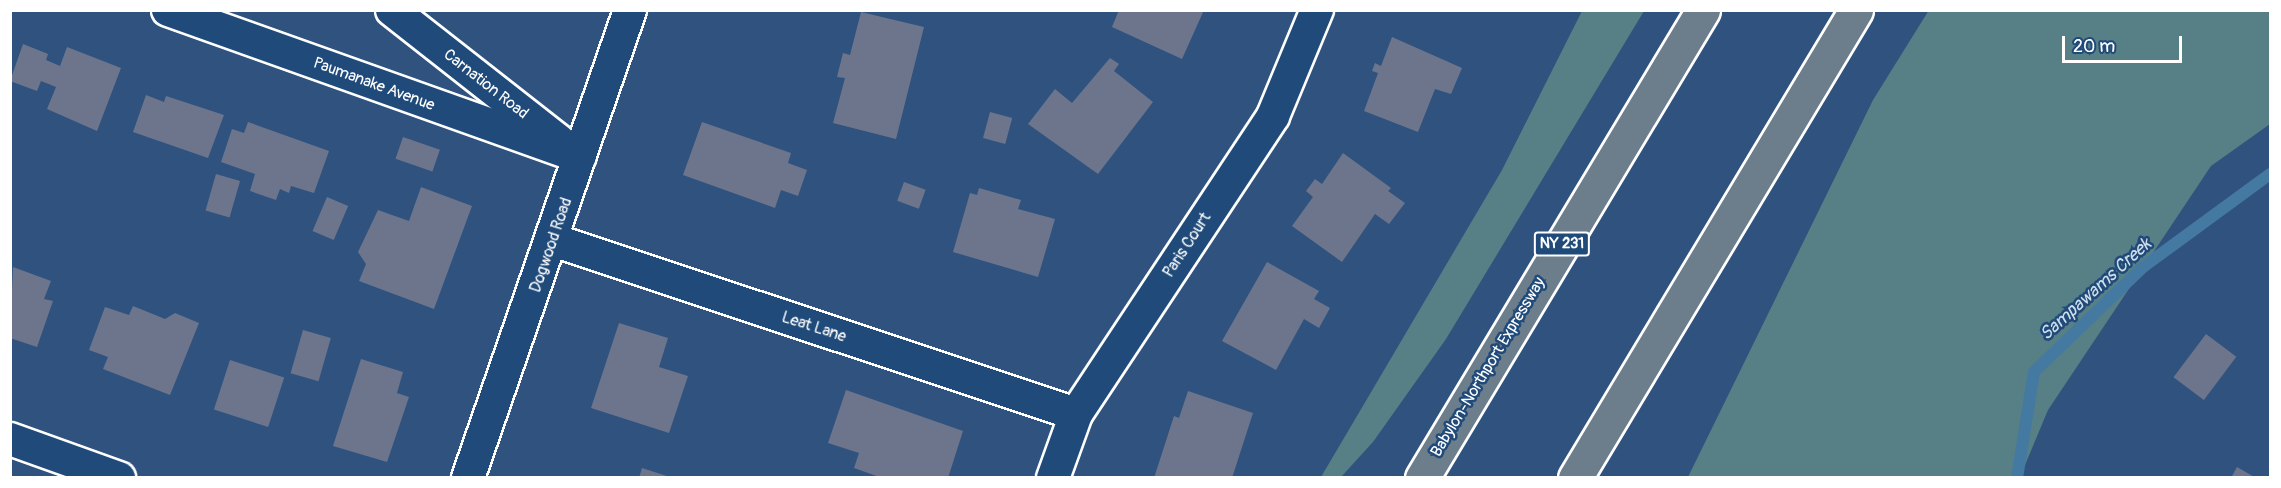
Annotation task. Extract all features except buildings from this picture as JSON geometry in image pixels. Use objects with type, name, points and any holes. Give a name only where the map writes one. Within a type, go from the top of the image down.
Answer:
[{"type":"main road","name":"Babylon-Northport Expressway","points":[[1422,477],[1703,10]]},
{"type":"main road","points":[[1575,477],[1856,10]]},
{"type":"street","name":"Paumanake Avenue","points":[[168,10],[580,157]]},
{"type":"street","name":"Carnation Road","points":[[392,10],[580,157]]},
{"type":"street","name":"Dogwood Road","points":[[468,477],[630,10]]},
{"type":"street","name":"Paris Court","points":[[1053,477],[1076,414],[1273,116],[1317,10]]},
{"type":"street","name":"Leat Lane","points":[[552,240],[1076,414]]},
{"type":"street","points":[[10,439],[119,477]]},
{"type":"green space","points":[[1929,10],[2270,11],[2270,124],[2211,166],[2048,410],[2020,477],[1688,477],[1873,100]]},
{"type":"green space","points":[[1582,11],[1644,11],[1446,339],[1373,442],[1341,477],[1321,477],[1502,170]]},
{"type":"waterway","name":"Sampawams Creek","points":[[2017,478],[2034,372],[2143,267],[2270,174]]}]
